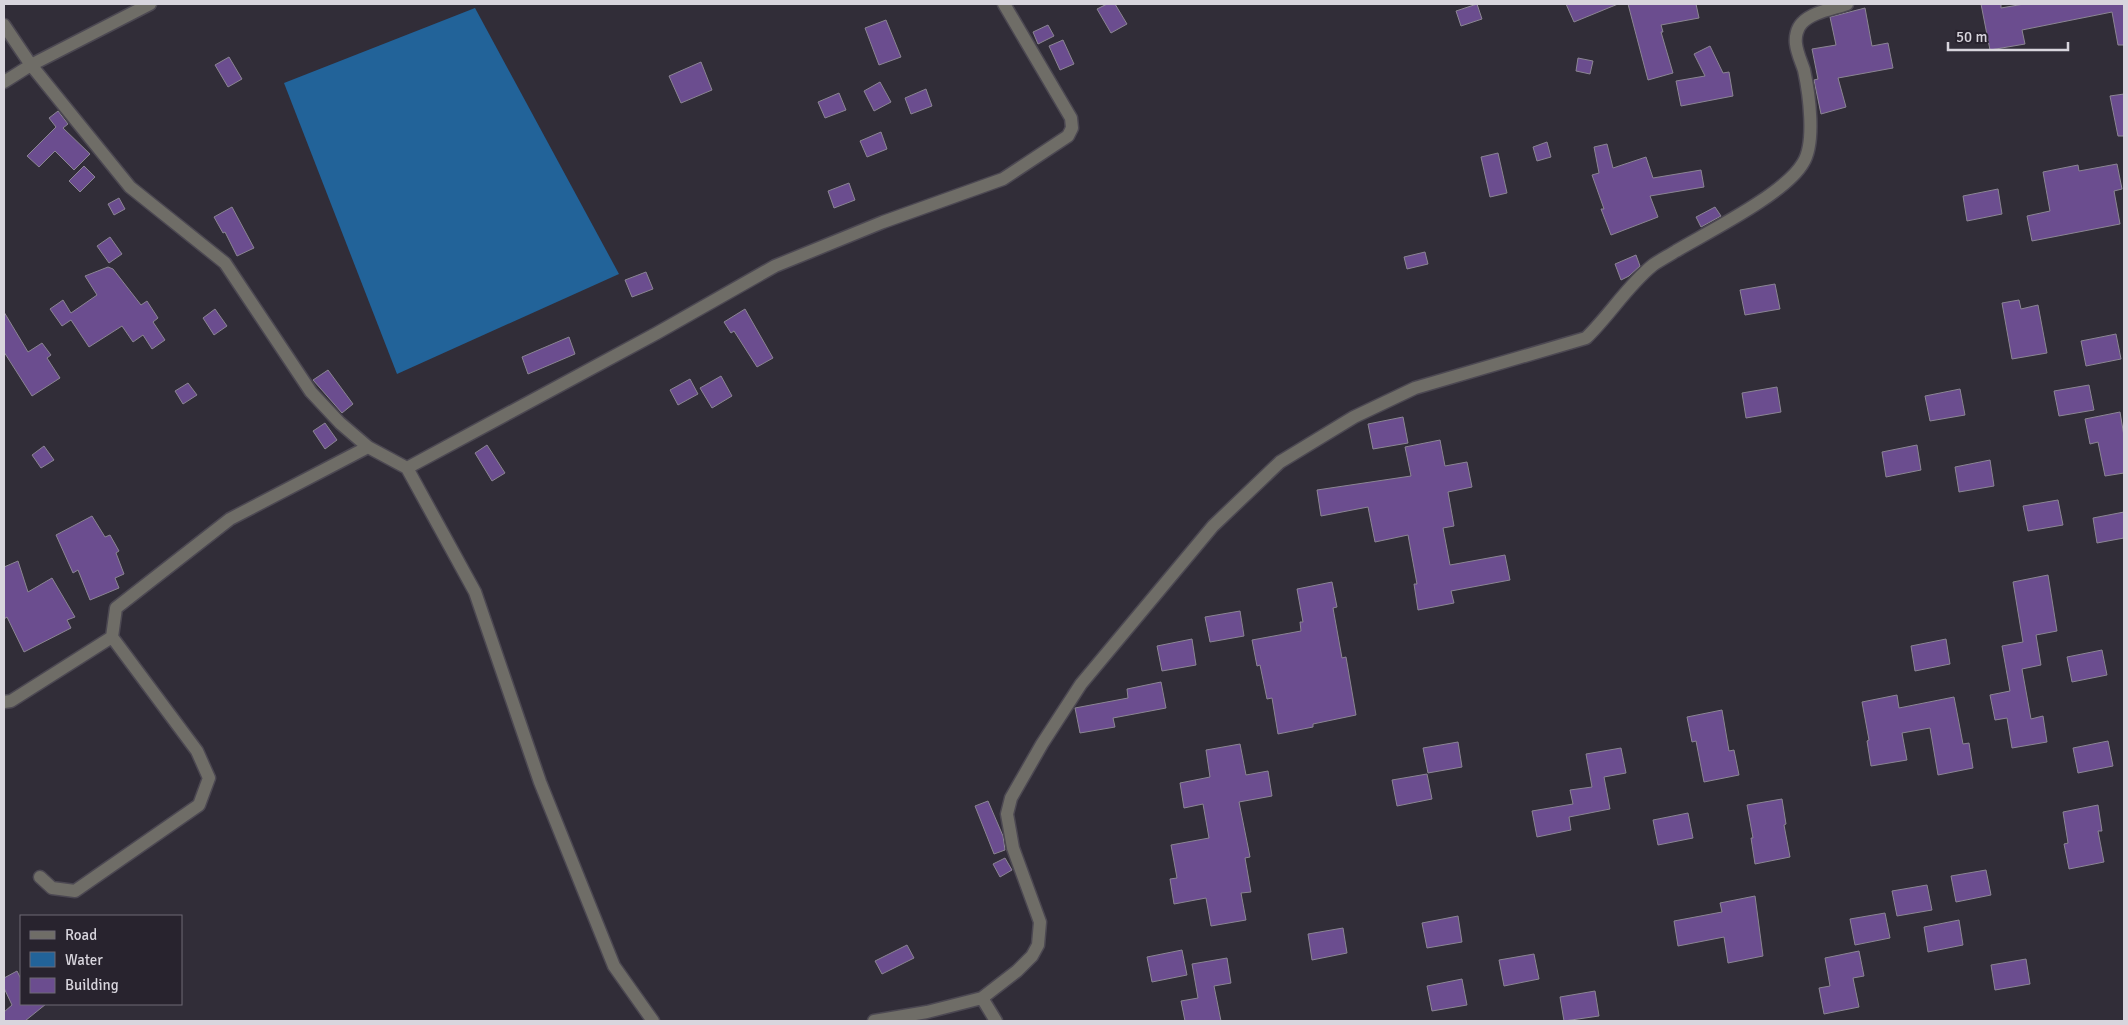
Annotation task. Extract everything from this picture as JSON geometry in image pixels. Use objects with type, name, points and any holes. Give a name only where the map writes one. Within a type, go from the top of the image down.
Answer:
[{"type":"street","points":[[4,82],[31,65],[150,4]]},
{"type":"street","points":[[407,468],[657,333],[775,266],[883,222],[1003,179],[1068,136],[1072,128],[1071,118],[1004,4]]},
{"type":"street","points":[[874,1021],[928,1012],[982,998],[1017,971],[1032,956],[1038,945],[1040,922],[1013,848],[1007,814],[1011,798],[1042,744],[1081,684],[1213,526],[1280,462],[1354,417],[1415,388],[1586,338],[1601,324],[1627,291],[1653,265],[1766,198],[1788,181],[1803,163],[1809,150],[1809,104],[1804,71],[1796,44],[1797,31],[1802,22],[1816,14],[1847,4]]},
{"type":"street","points":[[4,25],[31,65],[130,187],[225,263],[311,392],[340,423],[368,447],[407,468],[475,592],[540,782],[614,966],[653,1021]]},
{"type":"street","points":[[40,877],[52,888],[75,891],[199,805],[208,778],[197,751],[112,637],[116,608],[230,519],[368,447]]},
{"type":"street","points":[[4,702],[11,701],[112,637]]},
{"type":"street","points":[[982,998],[996,1021]]},
{"type":"water","points":[[475,8],[619,274],[397,374],[284,83]]},
{"type":"building","points":[[1107,4],[1115,4],[1127,24],[1111,33],[1097,9]]},
{"type":"building","points":[[1477,4],[1482,19],[1461,26],[1456,11]]},
{"type":"building","points":[[1566,4],[1618,4],[1574,22]]},
{"type":"building","points":[[1628,4],[1696,4],[1699,18],[1661,25],[1663,32],[1661,32],[1673,73],[1648,80]]},
{"type":"building","points":[[1981,4],[2001,4],[2001,8],[2024,4],[2124,4],[2124,45],[2118,45],[2112,12],[2022,30],[2025,44],[1990,50]]},
{"type":"building","points":[[1865,8],[1872,46],[1888,43],[1893,68],[1838,78],[1846,107],[1821,114],[1814,80],[1818,79],[1812,49],[1836,45],[1830,17]]},
{"type":"building","points":[[886,20],[901,57],[879,65],[865,28]]},
{"type":"building","points":[[1048,25],[1054,36],[1038,44],[1033,32]]},
{"type":"building","points":[[1063,40],[1074,64],[1060,70],[1049,46]]},
{"type":"building","points":[[1710,46],[1723,73],[1729,72],[1733,96],[1681,106],[1676,81],[1705,76],[1694,54]]},
{"type":"building","points":[[229,57],[242,79],[228,87],[215,65]]},
{"type":"building","points":[[1578,58],[1593,61],[1590,74],[1576,71]]},
{"type":"building","points":[[701,62],[712,90],[681,103],[669,76]]},
{"type":"building","points":[[880,82],[891,102],[874,111],[864,91]]},
{"type":"building","points":[[926,89],[932,106],[911,114],[905,98]]},
{"type":"building","points":[[839,93],[846,110],[825,118],[818,102]]},
{"type":"building","points":[[2124,94],[2124,136],[2118,136],[2110,96]]},
{"type":"building","points":[[58,111],[68,124],[63,128],[90,154],[74,170],[55,151],[39,167],[27,156],[56,127],[49,118]]},
{"type":"building","points":[[881,132],[887,149],[867,157],[860,141]]},
{"type":"building","points":[[1547,142],[1551,157],[1537,161],[1533,147]]},
{"type":"building","points":[[1607,144],[1613,168],[1646,157],[1653,178],[1701,170],[1704,187],[1650,196],[1658,217],[1611,235],[1601,209],[1604,209],[1592,175],[1599,173],[1594,147]]},
{"type":"building","points":[[1498,153],[1507,193],[1490,197],[1481,157]]},
{"type":"building","points":[[2117,164],[2122,189],[2114,191],[2120,224],[2032,241],[2027,216],[2050,211],[2043,172],[2078,165],[2079,171]]},
{"type":"building","points":[[84,166],[95,177],[80,192],[69,181]]},
{"type":"building","points":[[849,183],[855,200],[834,208],[828,191]]},
{"type":"building","points":[[1998,189],[2002,214],[1967,221],[1963,196]]},
{"type":"building","points":[[119,198],[125,209],[114,215],[108,204]]},
{"type":"building","points":[[232,207],[254,248],[237,256],[225,232],[223,233],[214,217]]},
{"type":"building","points":[[1715,207],[1721,216],[1701,227],[1696,217]]},
{"type":"building","points":[[110,237],[122,254],[109,263],[97,246]]},
{"type":"building","points":[[1425,252],[1428,264],[1407,269],[1404,257]]},
{"type":"building","points":[[1636,255],[1640,266],[1629,276],[1621,280],[1615,264]]},
{"type":"building","points":[[108,267],[113,269],[141,305],[147,301],[158,318],[153,322],[165,340],[152,349],[143,335],[133,342],[122,326],[89,347],[71,320],[62,326],[50,309],[63,300],[71,313],[97,295],[85,276]]},
{"type":"building","points":[[646,272],[653,289],[632,297],[625,280]]},
{"type":"building","points":[[1775,284],[1780,309],[1745,315],[1740,290]]},
{"type":"building","points":[[2019,300],[2021,309],[2038,305],[2047,353],[2012,359],[2002,303]]},
{"type":"building","points":[[215,309],[227,326],[214,335],[203,318]]},
{"type":"building","points":[[745,309],[773,358],[757,367],[734,331],[731,333],[724,322]]},
{"type":"building","points":[[4,312],[28,352],[42,343],[51,355],[47,358],[60,378],[32,396],[4,352]]},
{"type":"building","points":[[2116,334],[2121,359],[2086,366],[2081,341]]},
{"type":"building","points":[[569,337],[575,354],[528,374],[522,357]]},
{"type":"building","points":[[328,370],[353,404],[342,413],[313,380]]},
{"type":"building","points":[[721,376],[732,396],[712,408],[700,388]]},
{"type":"building","points":[[690,379],[698,394],[678,405],[670,390]]},
{"type":"building","points":[[188,383],[197,395],[183,404],[175,391]]},
{"type":"building","points":[[2089,385],[2094,410],[2059,416],[2054,391]]},
{"type":"building","points":[[1777,387],[1781,412],[1746,418],[1742,393]]},
{"type":"building","points":[[1960,389],[1965,415],[1930,421],[1925,396]]},
{"type":"building","points":[[2120,412],[2124,436],[2124,473],[2105,476],[2098,442],[2090,444],[2085,419]]},
{"type":"building","points":[[1403,417],[1408,443],[1373,449],[1368,424]]},
{"type":"building","points":[[325,423],[337,440],[325,449],[313,431]]},
{"type":"building","points":[[1440,440],[1445,466],[1467,462],[1472,487],[1448,492],[1454,526],[1443,528],[1450,565],[1505,555],[1510,580],[1451,591],[1454,603],[1418,610],[1414,584],[1417,584],[1408,535],[1375,542],[1368,507],[1321,516],[1317,490],[1411,476],[1405,447]]},
{"type":"building","points":[[487,445],[505,473],[492,481],[475,453]]},
{"type":"building","points":[[1917,445],[1921,470],[1886,477],[1882,452]]},
{"type":"building","points":[[44,446],[54,460],[41,468],[32,455]]},
{"type":"building","points":[[1990,460],[1994,486],[1959,492],[1955,467]]},
{"type":"building","points":[[2058,500],[2063,525],[2028,531],[2023,506]]},
{"type":"building","points":[[2124,512],[2124,538],[2097,543],[2093,518]]},
{"type":"building","points":[[92,516],[105,537],[110,535],[119,551],[116,553],[124,574],[115,578],[119,588],[90,600],[78,570],[73,573],[56,535]]},
{"type":"building","points":[[18,561],[28,592],[52,578],[75,617],[67,620],[71,628],[24,652],[7,617],[4,619],[4,567]]},
{"type":"building","points":[[2048,575],[2057,631],[2036,635],[2041,665],[2022,669],[2031,719],[2043,716],[2047,742],[2012,748],[2007,718],[1995,720],[1990,695],[2010,691],[2002,646],[2023,642],[2013,582]]},
{"type":"building","points":[[1332,582],[1337,607],[1333,608],[1342,658],[1346,657],[1356,715],[1278,734],[1272,698],[1267,699],[1260,665],[1257,666],[1252,640],[1301,631],[1300,622],[1303,622],[1297,589]]},
{"type":"building","points":[[1240,611],[1244,636],[1210,642],[1205,617]]},
{"type":"building","points":[[1192,639],[1196,665],[1162,671],[1157,646]]},
{"type":"building","points":[[1946,639],[1950,664],[1915,671],[1911,646]]},
{"type":"building","points":[[2102,650],[2107,675],[2072,682],[2067,657]]},
{"type":"building","points":[[1161,682],[1166,708],[1113,718],[1115,727],[1080,733],[1075,708],[1128,698],[1127,689]]},
{"type":"building","points":[[1897,695],[1899,708],[1954,697],[1963,744],[1969,743],[1973,768],[1938,775],[1930,728],[1902,733],[1907,760],[1871,766],[1867,741],[1869,740],[1862,702]]},
{"type":"building","points":[[1722,710],[1729,751],[1734,750],[1739,775],[1704,782],[1696,741],[1692,742],[1687,717]]},
{"type":"building","points":[[2108,741],[2113,766],[2078,773],[2073,748]]},
{"type":"building","points":[[1458,742],[1462,767],[1428,773],[1423,748]]},
{"type":"building","points":[[1240,744],[1246,775],[1268,771],[1272,796],[1239,802],[1250,857],[1245,858],[1251,892],[1241,893],[1246,920],[1211,926],[1206,898],[1174,904],[1170,879],[1177,878],[1171,845],[1209,838],[1203,804],[1184,808],[1180,783],[1210,777],[1206,750]]},
{"type":"building","points":[[1621,748],[1626,773],[1604,777],[1610,809],[1569,817],[1571,830],[1537,837],[1532,811],[1573,804],[1570,790],[1592,787],[1586,754]]},
{"type":"building","points":[[1427,774],[1432,799],[1397,806],[1392,780]]},
{"type":"building","points":[[1782,799],[1786,824],[1784,825],[1790,857],[1755,864],[1751,838],[1753,838],[1747,805]]},
{"type":"building","points":[[988,801],[1003,836],[1005,850],[994,854],[975,806]]},
{"type":"building","points":[[2098,805],[2102,831],[2098,831],[2104,862],[2069,869],[2064,844],[2068,843],[2063,812]]},
{"type":"building","points":[[1688,813],[1693,838],[1658,845],[1653,820]]},
{"type":"building","points":[[1005,858],[1012,870],[1000,877],[993,864]]},
{"type":"building","points":[[1986,870],[1991,895],[1956,902],[1951,876]]},
{"type":"building","points":[[1927,885],[1932,910],[1897,916],[1892,891]]},
{"type":"building","points":[[1755,896],[1763,956],[1728,963],[1724,937],[1678,946],[1674,921],[1722,912],[1720,903]]},
{"type":"building","points":[[1885,913],[1890,938],[1855,945],[1850,919]]},
{"type":"building","points":[[1458,916],[1462,942],[1427,948],[1422,923]]},
{"type":"building","points":[[1959,920],[1963,945],[1928,952],[1924,927]]},
{"type":"building","points":[[1343,928],[1347,953],[1312,960],[1308,934]]},
{"type":"building","points":[[907,945],[914,958],[882,974],[875,961]]},
{"type":"building","points":[[1182,950],[1187,975],[1152,982],[1147,957]]},
{"type":"building","points":[[1859,951],[1864,976],[1853,978],[1859,1007],[1824,1014],[1819,988],[1830,986],[1825,958]]},
{"type":"building","points":[[1534,954],[1539,979],[1504,986],[1499,960]]},
{"type":"building","points":[[1227,958],[1231,983],[1214,986],[1221,1021],[1185,1021],[1181,1001],[1198,998],[1192,964]]},
{"type":"building","points":[[2026,959],[2030,984],[1995,990],[1991,965]]},
{"type":"building","points":[[17,971],[20,977],[20,1005],[45,1005],[25,1021],[4,1021],[4,1012],[12,1005],[4,988],[4,978]]},
{"type":"building","points":[[1462,979],[1467,1005],[1432,1011],[1427,986]]},
{"type":"building","points":[[1595,991],[1599,1016],[1564,1021],[1560,997]]}]
